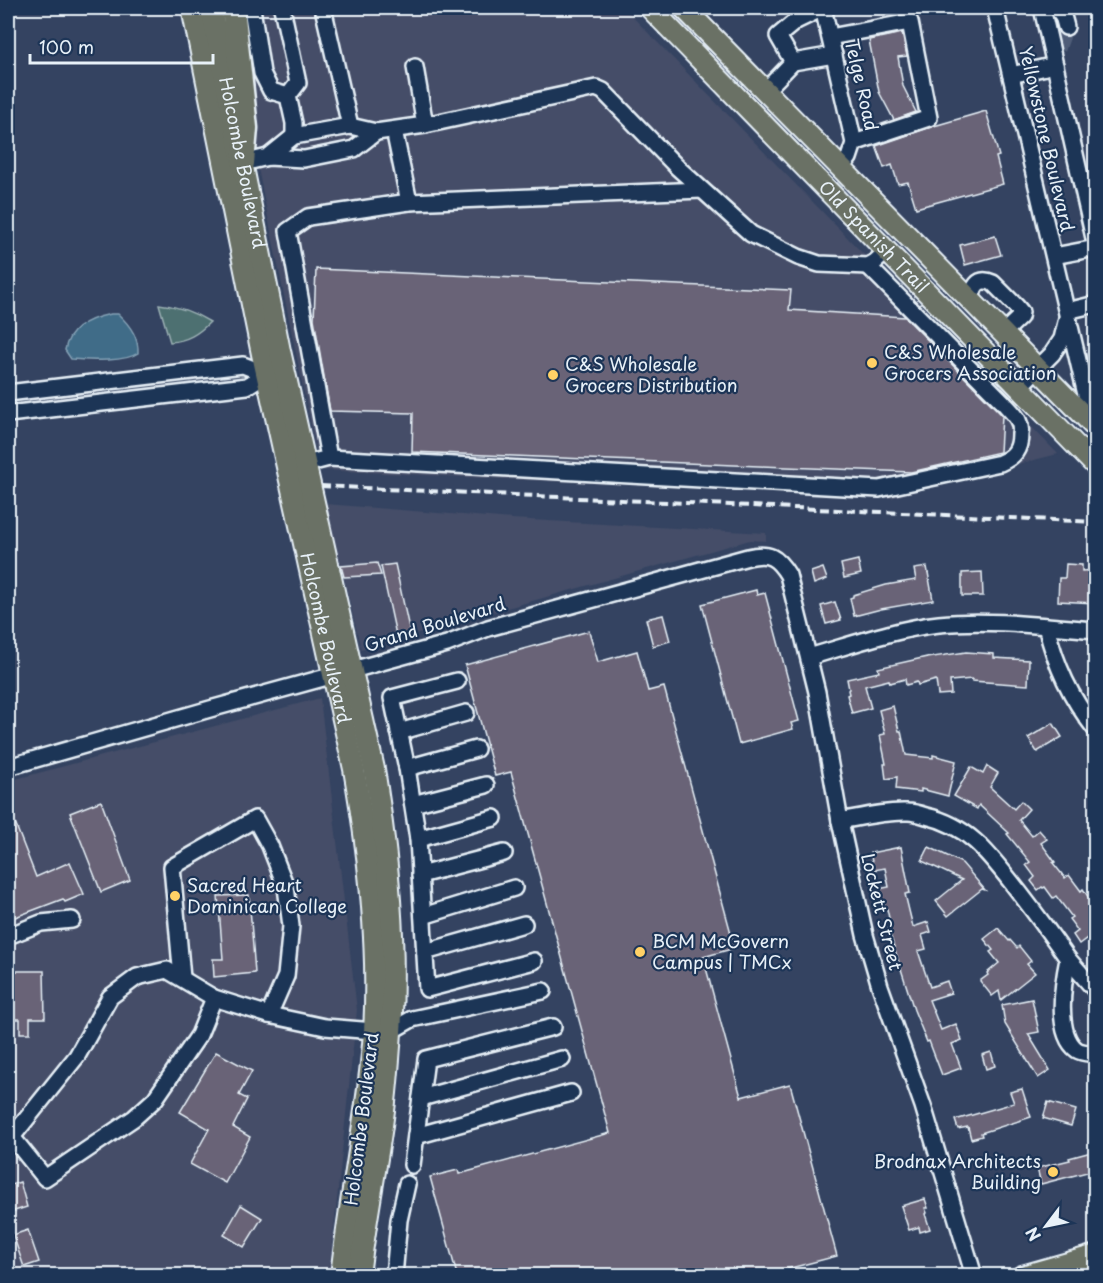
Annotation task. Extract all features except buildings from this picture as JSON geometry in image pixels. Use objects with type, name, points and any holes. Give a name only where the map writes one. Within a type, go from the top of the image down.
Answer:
[{"type":"highway","points":[[233,8],[246,128],[237,150]]},
{"type":"main road","name":"Holcombe Boulevard","points":[[192,8],[237,150],[276,372],[306,464],[342,673]]},
{"type":"main road","name":"Holcombe Boulevard","points":[[211,8],[276,372],[342,673],[374,769],[387,861],[393,954],[383,1031],[366,1108],[341,1275]]},
{"type":"main road","name":"Old Spanish Trail","points":[[650,8],[1095,465]]},
{"type":"main road","name":"Old Spanish Trail","points":[[684,8],[1095,428]]},
{"type":"main road","points":[[745,105],[764,89]]},
{"type":"main road","points":[[842,205],[860,188]]},
{"type":"main road","points":[[953,318],[971,301]]},
{"type":"main road","name":"Holcombe Boulevard","points":[[358,1275],[383,1117],[383,1031]]},
{"type":"main road","points":[[1022,1275],[1095,1255]]},
{"type":"street","points":[[252,8],[262,73],[271,91],[288,96]]},
{"type":"street","points":[[282,8],[298,83],[288,96]]},
{"type":"street","points":[[323,8],[350,126]]},
{"type":"street","points":[[793,62],[778,36],[796,21],[823,8]]},
{"type":"street","name":"Telge Road","points":[[823,8],[854,143],[849,159],[840,167]]},
{"type":"street","name":"Yellowstone Boulevard","points":[[995,8],[1088,403],[1095,422]]},
{"type":"street","points":[[1042,8],[1055,56],[1095,248],[1054,256]]},
{"type":"street","points":[[1057,8],[1063,16],[1066,27]]},
{"type":"street","points":[[830,37],[910,22],[929,118],[854,143]]},
{"type":"street","points":[[764,89],[793,62],[834,55]]},
{"type":"street","points":[[1011,75],[1055,56]]},
{"type":"street","points":[[415,67],[425,124]]},
{"type":"street","points":[[268,157],[294,136],[350,126],[376,132],[394,130],[596,88],[603,91],[678,168],[751,234],[798,257],[819,264],[868,266],[886,251]]},
{"type":"street","points":[[288,96],[294,123],[294,136]]},
{"type":"street","points":[[394,130],[409,202]]},
{"type":"street","points":[[237,150],[268,157],[304,159],[354,149],[376,132]]},
{"type":"street","points":[[329,458],[288,231],[308,217],[409,202],[702,190]]},
{"type":"street","points":[[306,464],[329,458],[879,489],[1000,463],[1009,459],[1015,454],[1019,445],[1021,432],[1019,421],[868,266]]},
{"type":"street","points":[[971,301],[976,284],[989,281],[1016,306],[1021,312],[1020,317],[1002,334]]},
{"type":"street","points":[[1067,313],[1095,303]]},
{"type":"street","name":"Yellowstone Boulevard","points":[[1020,387],[1052,354],[1062,339],[1067,313]]},
{"type":"street","points":[[8,393],[243,365],[276,372]]},
{"type":"street","points":[[8,414],[249,386],[276,372]]},
{"type":"street","name":"Grand Boulevard","points":[[8,767],[447,644],[488,628],[748,556],[761,554],[770,556]]},
{"type":"street","name":"Lockett Street","points":[[770,556],[780,563],[788,575],[818,692],[840,821],[860,912],[880,986],[924,1106],[974,1275]]},
{"type":"street","points":[[809,657],[939,624],[980,623],[1095,630]]},
{"type":"street","points":[[1046,626],[1060,673],[1095,730]]},
{"type":"street","points":[[458,681],[392,698],[418,839],[428,989],[534,961]]},
{"type":"street","points":[[399,732],[466,713]]},
{"type":"street","points":[[406,768],[476,749]]},
{"type":"street","points":[[413,804],[486,785]]},
{"type":"street","points":[[840,821],[910,812],[937,818],[958,827],[992,857],[1068,959],[1095,991]]},
{"type":"street","points":[[418,839],[494,818]]},
{"type":"street","points":[[182,978],[172,867],[255,819],[270,846],[286,887],[291,926],[286,976],[269,1015]]},
{"type":"street","points":[[420,875],[504,853]]},
{"type":"street","points":[[423,916],[514,888]]},
{"type":"street","points":[[8,936],[41,923],[72,920]]},
{"type":"street","points":[[425,952],[524,924]]},
{"type":"street","points":[[1068,959],[1063,982],[1064,1028],[1068,1041],[1079,1052],[1095,1053]]},
{"type":"street","points":[[214,998],[199,1035],[155,1098],[134,1118],[45,1178],[10,1138],[77,1056],[110,997],[137,977],[167,970],[214,998],[269,1015],[325,1027],[383,1031],[412,1019],[543,991]]},
{"type":"street","points":[[411,1165],[426,1059],[553,1027]]},
{"type":"street","points":[[421,1098],[562,1059]]},
{"type":"street","points":[[416,1136],[572,1093]]},
{"type":"street","points":[[394,1275],[399,1220],[407,1184]]},
{"type":"shaded area","points":[[225,8],[624,8],[1058,454],[892,498],[320,470]]},
{"type":"shaded area","points":[[118,314],[129,327],[137,342],[138,353],[115,360],[71,359],[65,350],[71,335],[89,321]]},
{"type":"shaded area","points":[[326,504],[513,519],[766,533],[766,541],[750,540],[361,649]]},
{"type":"shaded area","name":"Sacred Heart Dominican College","points":[[320,698],[357,1010],[329,1275],[8,1276],[8,781]]},
{"type":"green space","points":[[159,304],[186,310],[210,322],[192,336],[170,342]]},
{"type":"tunnel","points":[[1058,49],[1066,27]]},
{"type":"railway","points":[[321,486],[1096,522]]},
{"type":"place","name":"C&S Wholesale Grocers Association","points":[[872,363]]},
{"type":"place","name":"C&S Wholesale Grocers Distribution","points":[[553,375]]},
{"type":"place","name":"Sacred Heart Dominican College","points":[[175,896]]},
{"type":"place","name":"BCM McGovern Campus | TMCx","points":[[640,952]]},
{"type":"place","name":"Brodnax Architects Building","points":[[1053,1172]]}]
